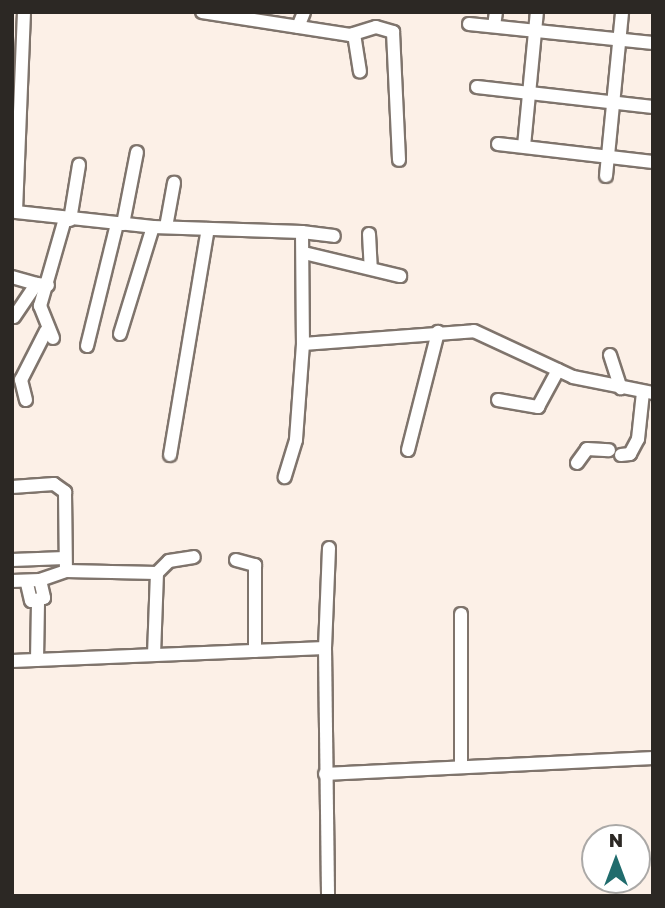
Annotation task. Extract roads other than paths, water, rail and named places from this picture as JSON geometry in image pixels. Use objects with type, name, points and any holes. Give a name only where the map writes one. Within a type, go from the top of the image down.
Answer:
[{"type":"street","points":[[24,12],[18,41],[16,212],[67,220],[159,227],[302,232],[334,236]]},
{"type":"street","points":[[202,12],[354,34],[376,27],[393,32],[399,160]]},
{"type":"street","points":[[298,27],[303,12]]},
{"type":"street","points":[[496,12],[499,27]]},
{"type":"street","points":[[499,27],[505,12]]},
{"type":"street","points":[[524,146],[537,12]]},
{"type":"street","points":[[606,176],[622,12]]},
{"type":"street","points":[[469,24],[618,37],[653,43]]},
{"type":"street","points":[[354,34],[360,72]]},
{"type":"street","points":[[477,87],[530,89],[612,98],[653,107]]},
{"type":"street","points":[[498,144],[608,153],[653,162]]},
{"type":"street","points":[[88,346],[137,152]]},
{"type":"street","points":[[26,400],[21,380],[49,334],[39,315],[42,284],[67,220],[79,165]]},
{"type":"street","points":[[120,334],[174,183]]},
{"type":"street","points":[[170,455],[208,229]]},
{"type":"street","points":[[285,477],[296,440],[303,344],[302,232]]},
{"type":"street","points":[[369,234],[371,268]]},
{"type":"street","points":[[304,253],[400,276]]},
{"type":"street","points":[[12,278],[42,284]]},
{"type":"street","points":[[14,317],[42,284]]},
{"type":"street","points":[[303,344],[474,331],[558,370],[648,392],[638,439],[630,454],[587,449],[577,463]]},
{"type":"street","points":[[408,450],[438,332]]},
{"type":"street","points":[[610,355],[621,387]]},
{"type":"street","points":[[498,400],[538,407],[558,370]]},
{"type":"street","points":[[12,487],[62,488],[66,572]]},
{"type":"street","points":[[328,896],[325,648],[329,548]]},
{"type":"street","points":[[154,655],[157,573],[169,561],[194,557]]},
{"type":"street","points":[[12,560],[65,558]]},
{"type":"street","points":[[236,560],[255,565],[255,651]]},
{"type":"street","points":[[12,581],[34,582],[66,572],[157,573]]},
{"type":"street","points":[[34,582],[47,592],[38,602],[37,660]]},
{"type":"street","points":[[34,582],[26,596],[38,602]]},
{"type":"street","points":[[461,614],[461,767]]},
{"type":"street","points":[[12,661],[325,648]]},
{"type":"street","points":[[325,775],[653,758]]}]
